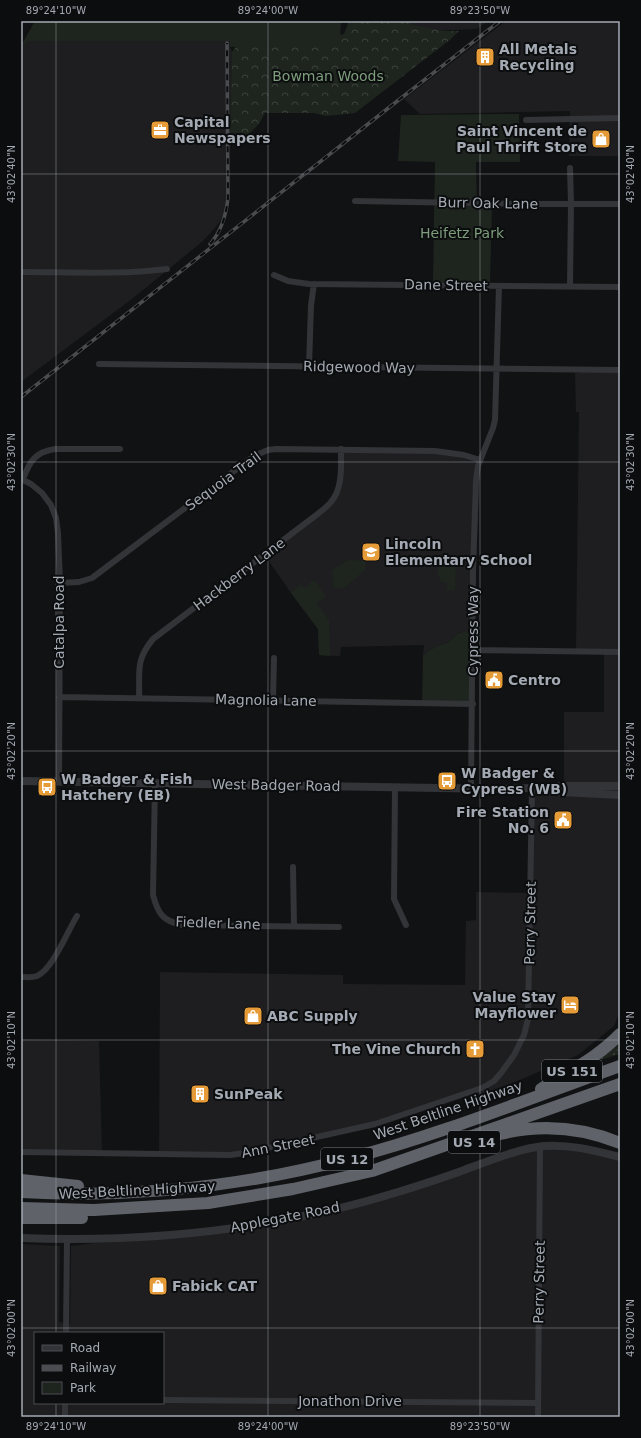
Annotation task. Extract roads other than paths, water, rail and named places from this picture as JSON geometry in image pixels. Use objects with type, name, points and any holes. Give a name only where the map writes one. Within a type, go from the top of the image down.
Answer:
[{"type":"highway","name":"US 151","points":[[520,1102],[589,1060],[606,1048],[620,1034]]},
{"type":"highway","name":"West Beltline Highway","points":[[21,1192],[74,1194],[167,1190],[241,1181],[290,1172],[387,1148],[620,1066]]},
{"type":"highway","name":"West Beltline Highway","points":[[21,1208],[94,1210],[208,1203],[280,1191],[372,1171],[620,1084]]},
{"type":"highway","name":"US 14","points":[[372,1171],[496,1136],[529,1129],[551,1128],[578,1131],[620,1143]]},
{"type":"highway","points":[[21,1180],[86,1187],[167,1190]]},
{"type":"highway","points":[[21,1218],[56,1219],[108,1217],[208,1203]]},
{"type":"street","points":[[526,120],[570,123],[620,118]]},
{"type":"street","points":[[570,168],[570,286]]},
{"type":"street","name":"Burr Oak Lane","points":[[356,201],[503,204],[620,204]]},
{"type":"street","points":[[21,272],[134,272],[167,269]]},
{"type":"street","name":"Dane Street","points":[[274,275],[288,281],[314,284],[620,287]]},
{"type":"street","points":[[309,367],[311,305],[314,284]]},
{"type":"street","name":"Cypress Way","points":[[471,788],[474,650],[473,570],[476,481],[480,460],[492,432],[495,420],[500,286]]},
{"type":"street","name":"Ridgewood Way","points":[[99,364],[620,370]]},
{"type":"street","name":"Sequoia Trail","points":[[60,583],[79,582],[92,578],[254,456],[268,450],[276,448],[444,451],[480,460]]},
{"type":"street","points":[[22,479],[37,455],[46,451],[55,449],[120,449]]},
{"type":"street","name":"Hackberry Lane","points":[[139,698],[140,659],[148,644],[315,516],[332,501],[340,480],[341,449]]},
{"type":"street","name":"Catalpa Road","points":[[22,479],[42,493],[51,505],[56,518],[58,533],[60,583],[59,782]]},
{"type":"street","points":[[474,650],[620,652]]},
{"type":"street","points":[[273,700],[274,658]]},
{"type":"street","name":"Magnolia Lane","points":[[59,697],[473,704]]},
{"type":"street","name":"West Badger Road","points":[[21,781],[471,788],[620,786]]},
{"type":"street","name":"Fiedler Lane","points":[[154,783],[153,895],[156,909],[163,917],[172,923],[182,925],[339,926]]},
{"type":"street","points":[[395,787],[394,899],[406,925]]},
{"type":"street","name":"West Badger Road","points":[[532,788],[550,792],[620,795]]},
{"type":"street","name":"Perry Street","points":[[514,1056],[524,1035],[528,1019],[532,788]]},
{"type":"street","points":[[294,867],[294,926]]},
{"type":"street","points":[[21,977],[35,977],[44,972],[52,961],[77,916]]},
{"type":"street","name":"Ann Street","points":[[21,1152],[230,1155],[245,1153],[375,1124],[475,1090],[494,1080],[514,1056]]},
{"type":"street","name":"Applegate Road","points":[[21,1238],[67,1240],[145,1237],[196,1233],[267,1223],[319,1213],[403,1191],[515,1153],[540,1147],[569,1146],[620,1157]]},
{"type":"street","name":"Perry Street","points":[[538,1417],[540,1147]]},
{"type":"street","points":[[66,1332],[67,1240]]},
{"type":"street","name":"Jonathon Drive","points":[[164,1400],[538,1403]]},
{"type":"street","points":[[65,1404],[65,1417]]},
{"type":"railway","points":[[21,397],[500,21]]},
{"type":"railway","points":[[210,244],[218,234],[223,222],[228,198],[227,43]]},
{"type":"place","name":"All Metals Recycling","points":[[485,57]]},
{"type":"place","name":"Capital Newspapers","points":[[160,130]]},
{"type":"place","name":"Saint Vincent de Paul Thrift Store","points":[[601,139]]},
{"type":"place","name":"Lincoln Elementary School","points":[[371,552]]},
{"type":"place","name":"Centro","points":[[494,680]]},
{"type":"place","name":"W Badger & Cypress (WB)","points":[[447,781]]},
{"type":"place","name":"W Badger & Fish Hatchery (EB)","points":[[47,787]]},
{"type":"place","name":"Fire Station No. 6","points":[[563,820]]},
{"type":"place","name":"Value Stay Mayflower","points":[[570,1005]]},
{"type":"place","name":"ABC Supply","points":[[253,1016]]},
{"type":"place","name":"The Vine Church","points":[[475,1049]]},
{"type":"place","name":"SunPeak","points":[[200,1094]]},
{"type":"place","name":"Fabick CAT","points":[[158,1286]]},
{"type":"park label","name":"Bowman Woods","points":[[328,76]]},
{"type":"park label","name":"Heifetz Park","points":[[462,233]]}]
